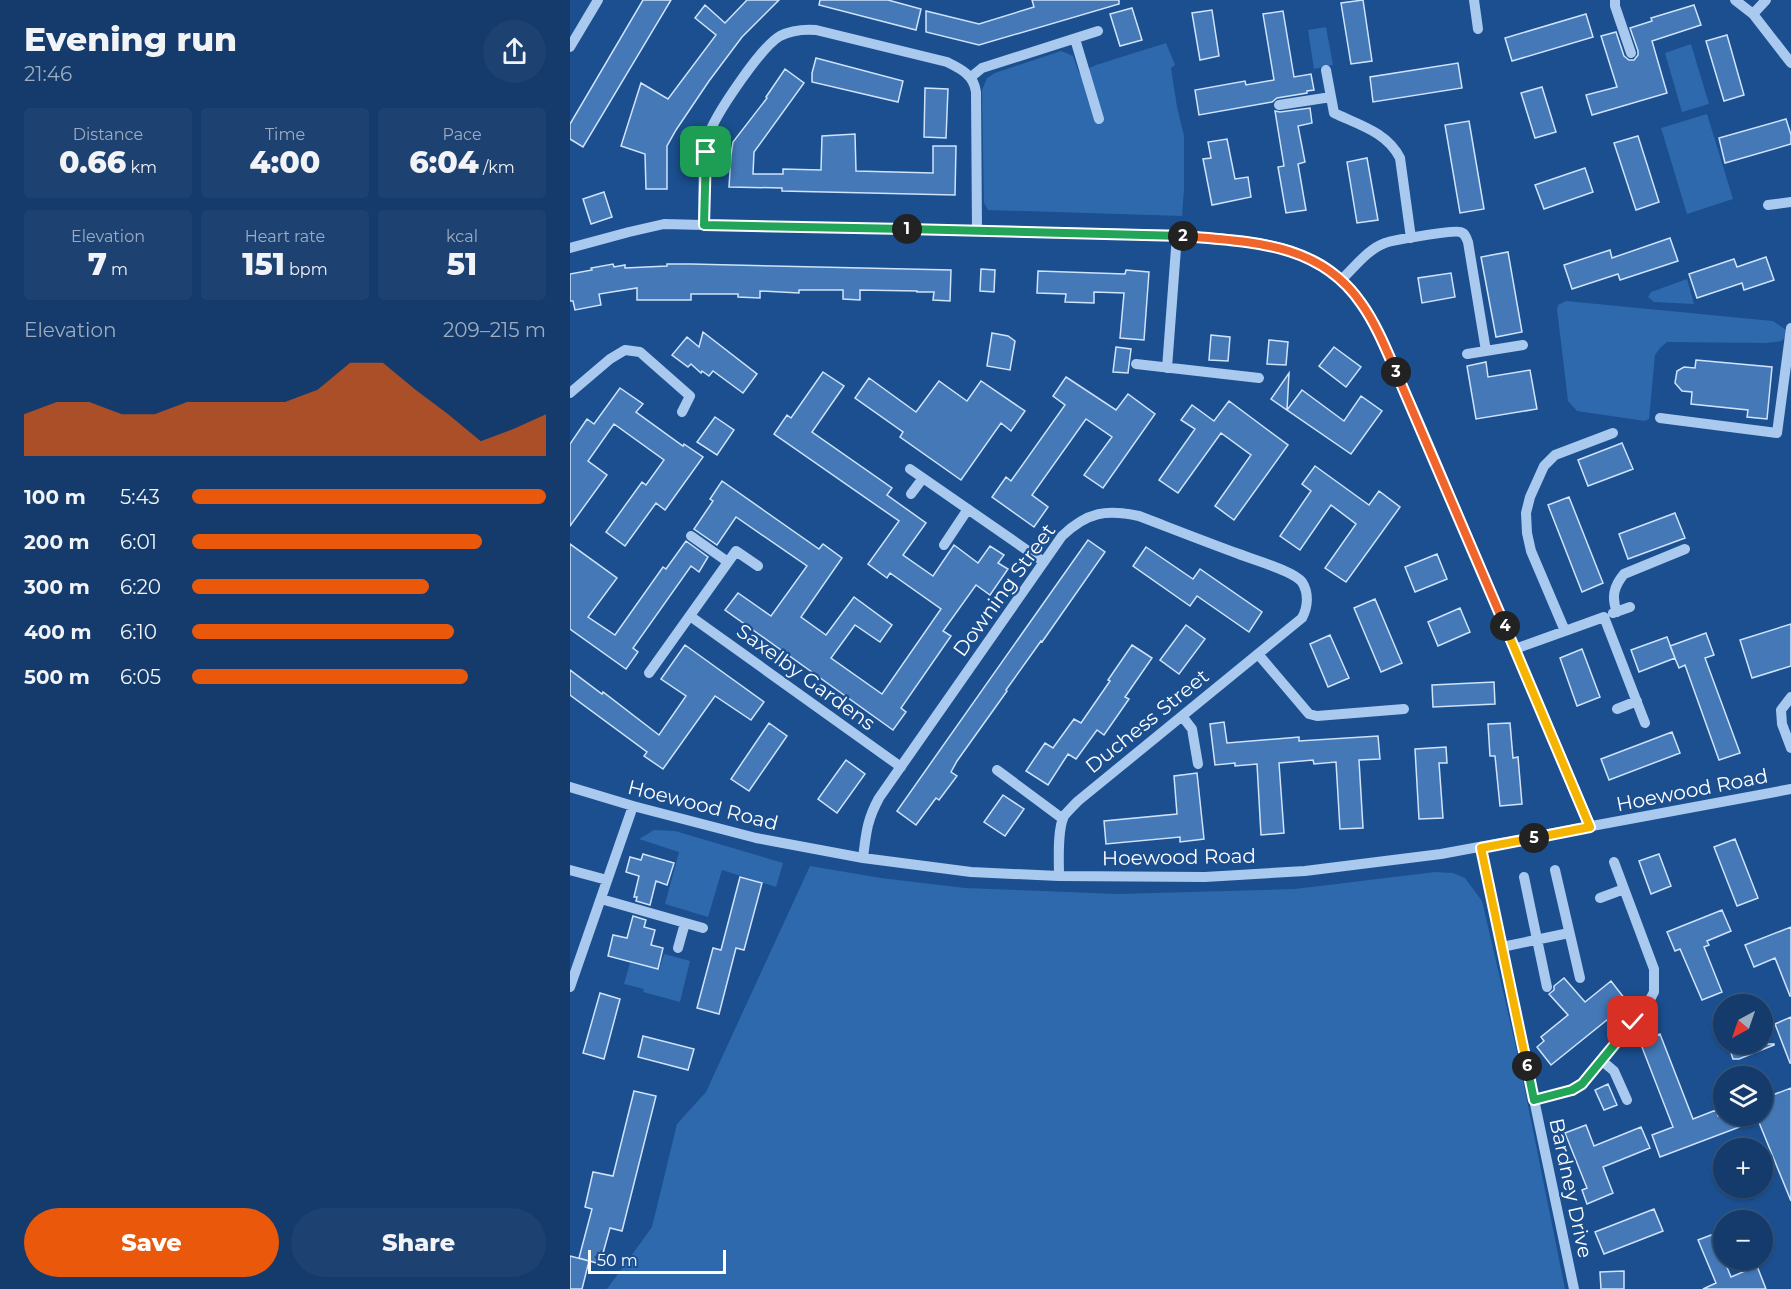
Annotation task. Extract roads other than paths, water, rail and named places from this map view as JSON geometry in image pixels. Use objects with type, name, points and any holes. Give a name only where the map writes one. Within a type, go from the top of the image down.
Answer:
[{"type":"street","points":[[570,47],[598,0]]},
{"type":"street","points":[[1474,0],[1478,29]]},
{"type":"street","points":[[1615,0],[1631,53]]},
{"type":"street","points":[[1736,0],[1753,14],[1791,63]]},
{"type":"street","points":[[1753,14],[1766,0]]},
{"type":"street","points":[[704,225],[706,152],[713,123],[767,47],[778,37],[790,31],[802,29],[816,30],[947,62],[971,77],[975,83],[976,92],[977,231]]},
{"type":"street","points":[[971,77],[982,68],[1098,31]]},
{"type":"street","points":[[1075,39],[1099,119]]},
{"type":"street","points":[[1326,70],[1334,113],[1378,133],[1395,148],[1400,158],[1411,238]]},
{"type":"street","points":[[1279,105],[1331,97]]},
{"type":"street","points":[[1767,205],[1791,202]]},
{"type":"street","points":[[570,248],[664,224],[1177,235],[1236,240],[1293,252],[1318,262],[1341,280],[1360,301],[1374,323],[1419,422],[1590,827]]},
{"type":"street","points":[[1341,280],[1365,256],[1384,243],[1459,231],[1465,234],[1468,242],[1486,351]]},
{"type":"street","points":[[1167,368],[1177,235]]},
{"type":"street","points":[[1660,418],[1777,433],[1791,328]]},
{"type":"street","points":[[1467,354],[1523,345]]},
{"type":"street","points":[[570,393],[610,359],[625,350],[640,351],[690,396],[681,412]]},
{"type":"street","points":[[1136,364],[1259,378]]},
{"type":"street","points":[[1564,631],[1531,551],[1526,513],[1530,496],[1544,466],[1556,455],[1613,433]]},
{"type":"street","points":[[910,469],[1044,562]]},
{"type":"street","points":[[911,494],[923,478]]},
{"type":"street","points":[[944,545],[968,509]]},
{"type":"street","name":"Downing Street","points":[[863,858],[870,816],[879,798],[1062,536],[1084,518],[1103,512],[1122,512],[1140,516],[1289,573],[1298,578],[1305,588],[1307,603],[1302,618]]},
{"type":"street","points":[[691,536],[728,562]]},
{"type":"street","points":[[1617,612],[1613,601],[1618,582],[1624,574],[1685,549]]},
{"type":"street","points":[[649,673],[736,551],[758,566]]},
{"type":"street","points":[[1515,649],[1630,607]]},
{"type":"street","name":"Saxelby Gardens","points":[[690,616],[901,767]]},
{"type":"street","points":[[1604,616],[1645,723]]},
{"type":"street","name":"Duchess Street","points":[[1063,819],[1078,801],[1302,618]]},
{"type":"street","points":[[1257,654],[1308,714],[1317,716],[1404,709]]},
{"type":"street","points":[[1791,697],[1781,710],[1782,724],[1791,748]]},
{"type":"street","points":[[1617,709],[1637,701]]},
{"type":"street","points":[[1182,716],[1192,729],[1198,764]]},
{"type":"street","points":[[997,770],[1063,819],[1059,876]]},
{"type":"street","name":"Hoewood Road","points":[[570,787],[756,838],[863,858],[971,872],[1059,876],[1205,877],[1293,872],[1481,848],[1789,790]]},
{"type":"street","points":[[570,987],[633,806]]},
{"type":"street","name":"Bardney Drive","points":[[1481,848],[1574,1289]]},
{"type":"street","points":[[1534,1100],[1572,1090],[1582,1084],[1647,1005],[1654,992],[1654,969],[1614,862]]},
{"type":"street","points":[[570,870],[608,880]]},
{"type":"street","points":[[1555,870],[1580,978]]},
{"type":"street","points":[[1524,877],[1548,987]]},
{"type":"street","points":[[1600,898],[1624,889]]},
{"type":"street","points":[[601,899],[703,928]]},
{"type":"street","points":[[678,948],[685,923]]},
{"type":"street","points":[[1502,947],[1569,933]]},
{"type":"street","points":[[1601,1060],[1614,1071],[1627,1100]]}]
